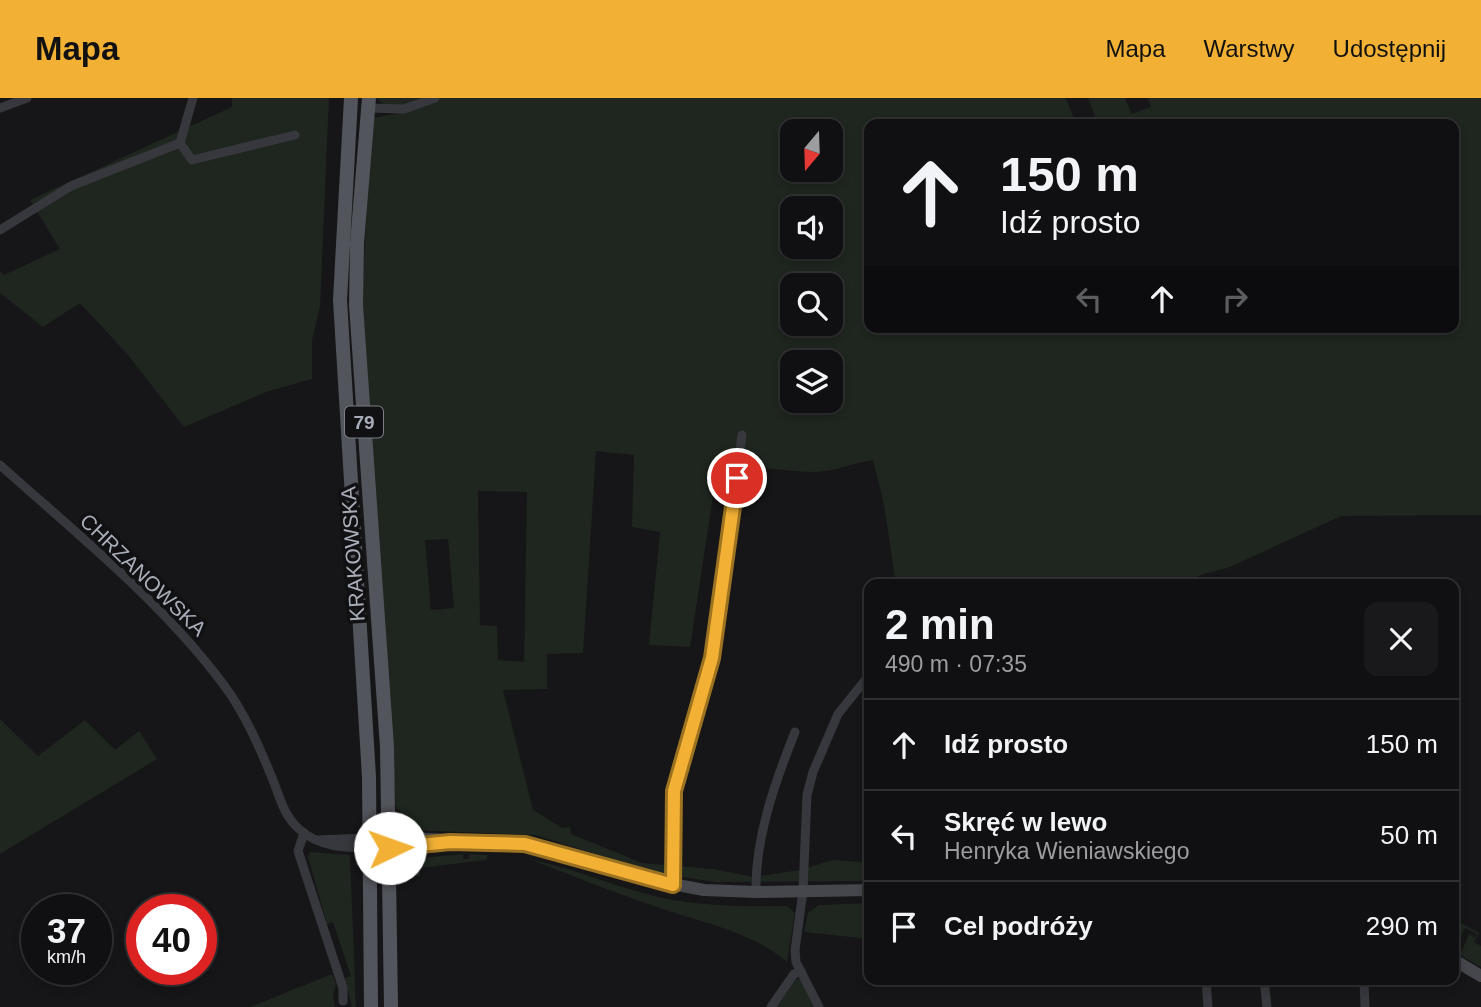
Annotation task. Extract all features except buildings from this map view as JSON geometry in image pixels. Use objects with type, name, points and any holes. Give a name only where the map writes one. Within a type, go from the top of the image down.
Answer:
[{"type":"main road","name":"KRAKOWSKA","points":[[351,98],[340,300],[370,842],[371,1007]]},
{"type":"main road","name":"KRAKOWSKA","points":[[369,103],[357,243],[356,305],[384,697],[390,842],[391,1007]]},
{"type":"street","points":[[0,108],[27,98]]},
{"type":"street","points":[[180,143],[193,98]]},
{"type":"street","points":[[369,103],[404,109],[435,98]]},
{"type":"street","points":[[180,143],[192,160],[295,135]]},
{"type":"street","points":[[0,230],[71,186],[180,143]]},
{"type":"street","points":[[673,885],[674,791],[712,658],[742,435]]},
{"type":"street","name":"CHRZANOWSKA","points":[[0,465],[186,636],[225,687],[264,757],[286,814],[304,833],[318,840],[390,842]]},
{"type":"street","points":[[819,1007],[801,971],[795,950],[803,891],[807,795],[813,772],[838,714],[864,682]]},
{"type":"street","points":[[756,892],[756,873],[773,789],[795,732]]},
{"type":"street","points":[[304,833],[298,851],[343,988],[343,1001]]},
{"type":"street","points":[[390,842],[525,844],[673,885],[756,892],[864,890]]},
{"type":"street","points":[[1459,964],[1481,976]]},
{"type":"street","points":[[771,1007],[794,974],[801,971]]},
{"type":"street","points":[[1206,985],[1208,1007]]},
{"type":"street","points":[[1264,985],[1266,1007]]},
{"type":"street","points":[[1364,985],[1365,1007]]},
{"type":"shaded area","points":[[232,98],[329,98],[320,306],[312,340],[312,379],[269,391],[184,427],[128,355],[80,303],[43,327],[0,293],[0,271],[4,275],[60,249],[30,200],[232,107]]},
{"type":"shaded area","points":[[376,98],[1066,98],[1074,119],[864,119],[864,333],[1459,333],[1459,119],[1096,119],[1088,98],[1125,98],[1132,114],[1151,107],[1148,98],[1481,98],[1481,515],[1341,516],[1230,567],[1192,579],[895,579],[884,505],[873,460],[815,472],[729,468],[717,470],[690,647],[649,645],[660,532],[632,527],[634,455],[596,451],[583,653],[547,654],[547,689],[503,690],[533,810],[562,828],[570,827],[571,834],[642,863],[713,869],[754,877],[800,870],[833,860],[864,863],[864,881],[716,882],[655,873],[535,835],[409,830],[400,823],[400,810],[396,809],[362,294],[372,118],[405,112],[383,104]],"holes":[[[478,491],[527,492],[524,662],[498,660],[497,626],[480,625]],[[448,539],[454,608],[431,610],[425,540]]]},
{"type":"shaded area","points":[[0,719],[38,756],[85,720],[115,750],[139,731],[157,759],[0,854]]},
{"type":"shaded area","points":[[310,852],[350,855],[356,1007],[352,1007],[345,978],[351,976],[333,922],[327,924],[308,857]]},
{"type":"shaded area","points":[[463,854],[463,859],[469,859],[469,854],[488,855],[486,860],[420,868],[420,876],[405,877],[404,865],[411,859]]},
{"type":"shaded area","points":[[532,860],[662,898],[724,905],[787,906],[795,913],[787,962],[760,944],[731,931],[635,899]]},
{"type":"shaded area","points":[[864,903],[864,938],[804,932],[808,913],[819,905]]},
{"type":"shaded area","points":[[1459,922],[1479,933],[1474,942],[1481,946],[1481,967],[1460,955],[1469,934],[1475,938],[1477,934],[1465,928],[1459,940]]},
{"type":"shaded area","points":[[332,974],[336,984],[333,996],[335,1007],[250,1007]]},
{"type":"shaded area","points":[[797,979],[801,979],[814,1007],[775,1007]]},
{"type":"route","points":[[390,848],[492,841],[541,846],[673,885],[674,791],[684,749],[699,712],[712,658],[737,478]]}]
